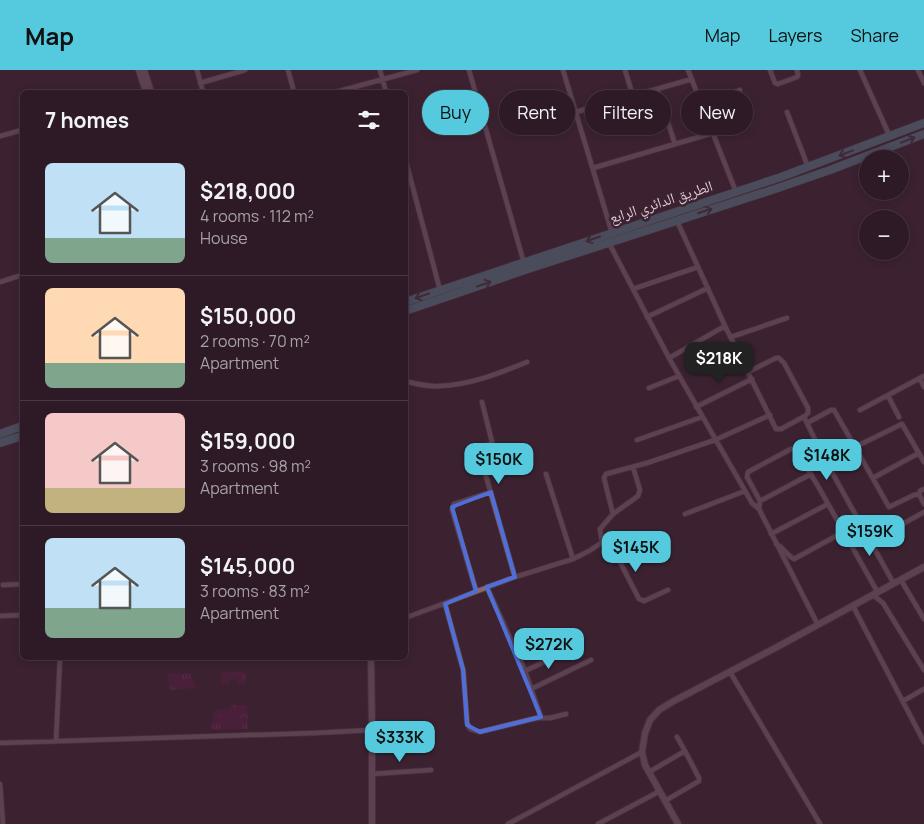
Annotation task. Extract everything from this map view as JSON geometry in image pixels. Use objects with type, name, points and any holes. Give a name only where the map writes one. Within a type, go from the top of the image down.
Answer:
[{"type":"main road","name":"الطريق الدائري الرابع","points":[[408,310],[609,243],[641,228],[924,123]]},
{"type":"main road","name":"الطريق الدائري الرابع","points":[[408,301],[612,233],[677,221],[825,172],[924,134]]},
{"type":"main road","points":[[0,434],[20,427]]},
{"type":"main road","points":[[0,443],[20,437]]},
{"type":"street","points":[[139,70],[145,90]]},
{"type":"street","points":[[144,70],[150,90]]},
{"type":"street","points":[[197,70],[202,90]]},
{"type":"street","points":[[200,82],[245,70]]},
{"type":"street","points":[[288,70],[293,90]]},
{"type":"street","points":[[380,70],[386,90]]},
{"type":"street","points":[[344,90],[417,70]]},
{"type":"street","points":[[469,70],[524,263]]},
{"type":"street","points":[[563,70],[612,233]]},
{"type":"street","points":[[625,70],[631,90]]},
{"type":"street","points":[[688,70],[696,90]]},
{"type":"street","points":[[770,70],[778,84],[798,77],[797,70]]},
{"type":"street","points":[[860,70],[890,136]]},
{"type":"street","points":[[918,70],[924,83]]},
{"type":"street","points":[[654,90],[692,79]]},
{"type":"street","points":[[657,89],[675,144]]},
{"type":"street","points":[[576,112],[585,109]]},
{"type":"street","points":[[786,112],[808,167]]},
{"type":"street","points":[[0,136],[20,131]]},
{"type":"street","points":[[593,168],[706,135]]},
{"type":"street","points":[[714,135],[736,192]]},
{"type":"street","points":[[408,169],[440,290]]},
{"type":"street","points":[[677,221],[725,326],[775,427],[781,429],[808,413],[808,408],[781,360],[776,358],[748,372]]},
{"type":"street","points":[[609,243],[678,376],[752,503],[759,509],[818,626]]},
{"type":"street","points":[[633,289],[698,267]]},
{"type":"street","points":[[0,282],[20,276]]},
{"type":"street","points":[[647,317],[708,288]]},
{"type":"street","points":[[731,337],[787,318]]},
{"type":"street","points":[[668,358],[725,326]]},
{"type":"street","points":[[408,382],[440,386],[458,384],[507,370],[527,362]]},
{"type":"street","points":[[649,388],[678,376]]},
{"type":"street","points":[[860,410],[922,378],[924,387]]},
{"type":"street","points":[[696,407],[752,379]]},
{"type":"street","points":[[888,396],[899,417]]},
{"type":"street","points":[[482,402],[492,442],[480,448],[479,452],[515,577]]},
{"type":"street","points":[[807,423],[833,410],[890,508],[914,494],[919,494],[924,489]]},
{"type":"street","points":[[613,514],[604,477],[607,474],[647,463],[715,440],[770,415]]},
{"type":"street","points":[[637,440],[702,417]]},
{"type":"street","points":[[804,417],[824,458],[894,584]]},
{"type":"street","points":[[806,466],[902,424],[924,462]]},
{"type":"street","points":[[759,509],[760,501],[747,476],[748,472],[793,448],[797,451],[811,474],[844,532],[876,594],[924,670]]},
{"type":"street","points":[[873,478],[919,453]]},
{"type":"street","points":[[602,542],[600,529],[613,514],[638,496],[640,490],[633,467]]},
{"type":"street","points":[[546,474],[573,559]]},
{"type":"street","points":[[760,501],[811,474]]},
{"type":"street","points":[[685,514],[745,491]]},
{"type":"street","points":[[476,591],[452,506],[491,492]]},
{"type":"street","points":[[919,494],[924,504]]},
{"type":"street","points":[[771,534],[828,504]]},
{"type":"street","points":[[890,532],[924,512]]},
{"type":"street","points":[[776,544],[783,547],[791,558],[794,559],[860,523]]},
{"type":"street","points":[[408,617],[515,577],[573,559],[602,542],[612,539],[618,542],[618,558],[640,600],[645,601],[668,590]]},
{"type":"street","points":[[678,824],[644,763],[642,752],[647,726],[659,710],[818,626],[924,567]]},
{"type":"street","points":[[901,580],[924,619]]},
{"type":"street","points":[[3,585],[20,584]]},
{"type":"street","points":[[488,587],[525,671],[541,717]]},
{"type":"street","points":[[445,604],[463,670],[467,721],[472,731],[480,732],[541,717],[550,718],[566,714]]},
{"type":"street","points":[[853,606],[924,742]]},
{"type":"street","points":[[0,616],[20,615]]},
{"type":"street","points":[[525,671],[565,652]]},
{"type":"street","points":[[56,741],[60,660]]},
{"type":"street","points":[[370,660],[372,824]]},
{"type":"street","points":[[531,689],[592,660]]},
{"type":"street","points":[[730,672],[820,824]]},
{"type":"street","points":[[902,701],[924,689]]},
{"type":"street","points":[[0,743],[372,730]]},
{"type":"street","points":[[665,801],[699,780],[678,737]]},
{"type":"street","points":[[649,772],[685,750]]},
{"type":"street","points":[[509,824],[642,752]]},
{"type":"street","points":[[371,774],[431,770]]},
{"type":"street","points":[[0,784],[3,824]]},
{"type":"street","points":[[598,824],[660,791]]},
{"type":"highlighted area","points":[[491,492],[515,577],[487,587],[541,717],[480,732],[467,725],[463,670],[445,604],[476,591],[452,507]]},
{"type":"green space","points":[[221,672],[246,672],[246,683],[237,684],[237,679],[230,679],[229,684],[221,684]]},
{"type":"green space","points":[[191,673],[196,688],[169,690],[168,674]]},
{"type":"green space","points":[[230,705],[247,705],[248,721],[227,722],[226,715],[220,716],[217,713],[217,709],[230,709]]},
{"type":"green space","points":[[215,712],[220,716],[226,715],[227,722],[248,721],[248,729],[210,730]]}]
